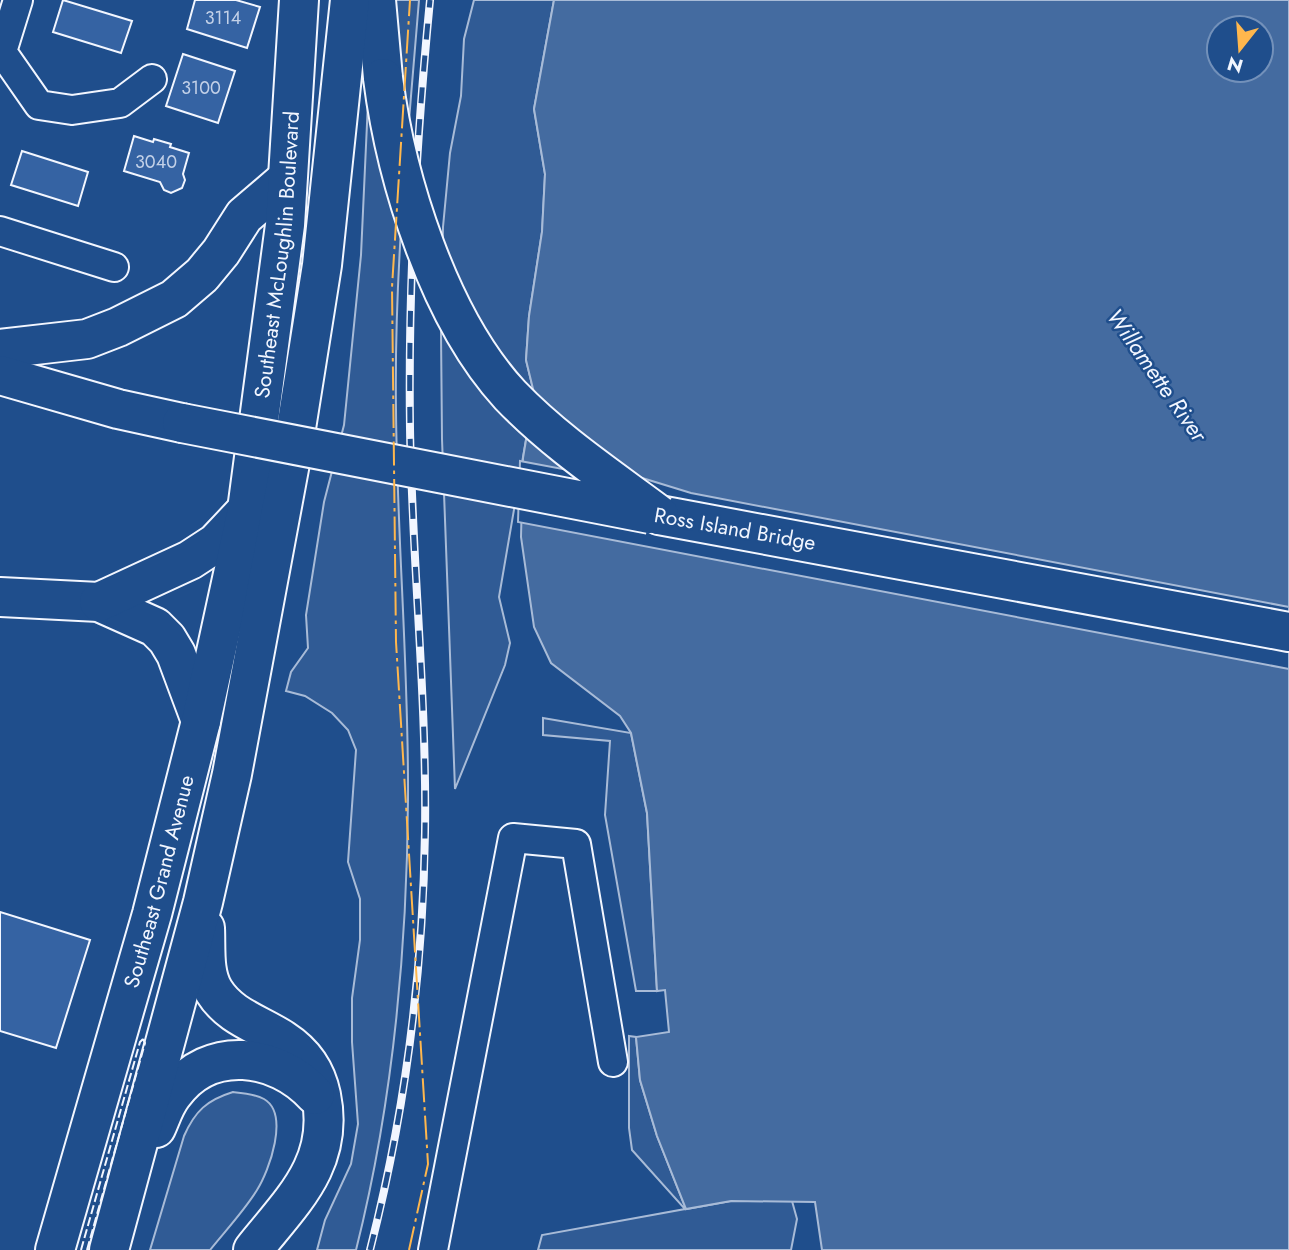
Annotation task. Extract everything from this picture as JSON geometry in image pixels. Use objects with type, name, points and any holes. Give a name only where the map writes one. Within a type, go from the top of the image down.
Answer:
[{"type":"highway","name":"Southeast McLoughlin Boulevard","points":[[247,510],[285,225],[299,0]]},
{"type":"highway","name":"Southeast McLoughlin Boulevard","points":[[203,902],[232,774],[293,447],[322,265],[350,0]]},
{"type":"highway","points":[[376,0],[388,115],[399,165],[418,228],[443,291],[474,346],[509,393],[547,431],[659,515]]},
{"type":"highway","points":[[0,349],[87,339],[174,299],[202,275],[221,252],[243,216],[286,180]]},
{"type":"highway","name":"Ross Island Bridge","points":[[0,376],[118,409],[182,423],[1289,632]]},
{"type":"highway","points":[[99,602],[190,560],[216,543],[247,510]]},
{"type":"highway","name":"Southeast Grand Avenue","points":[[55,1250],[152,914],[201,721],[247,510]]},
{"type":"highway","points":[[0,597],[99,602],[155,627],[167,639],[176,654],[201,721]]},
{"type":"highway","points":[[203,902],[208,979],[214,990],[225,1006],[233,1012],[299,1052],[311,1067],[323,1104],[325,1135],[317,1163],[297,1196],[253,1250]]},
{"type":"highway","points":[[109,1250],[203,902]]},
{"type":"highway","points":[[124,1201],[173,1093],[200,1070],[232,1059],[247,1058],[264,1062],[287,1072],[306,1085],[323,1104]]},
{"type":"street","points":[[18,0],[3,42],[39,105],[72,110],[120,103],[152,79]]},
{"type":"street","points":[[0,231],[114,267]]},
{"type":"street","points":[[433,1250],[513,838],[576,844],[613,1062]]},
{"type":"shaded area","points":[[390,0],[419,0],[403,204],[396,358],[408,751],[405,913],[396,1027],[380,1139],[356,1250],[317,1250],[325,1220],[351,1164],[358,1124],[352,998],[360,940],[360,899],[348,862],[356,750],[348,730],[332,713],[305,696],[286,691],[291,672],[308,648],[306,615],[324,502],[344,425],[361,255],[369,80]]},
{"type":"shaded area","points":[[474,0],[554,0],[534,109],[545,174],[542,232],[529,316],[526,360],[534,393],[499,597],[510,643],[505,665],[455,789],[442,439],[443,227],[450,153],[461,96],[464,39]]},
{"type":"shaded area","points":[[543,718],[631,733],[647,813],[657,991],[636,991],[605,815],[610,741],[543,735]]},
{"type":"shaded area","points":[[629,1036],[636,1037],[640,1080],[657,1136],[686,1209],[731,1201],[792,1201],[797,1219],[791,1250],[538,1250],[542,1235],[685,1209],[632,1150],[629,1128]]},
{"type":"shaded area","points":[[233,1092],[264,1099],[272,1106],[276,1117],[275,1143],[262,1181],[210,1250],[150,1250],[188,1127],[203,1108]]},
{"type":"water","name":"Willamette River","points":[[554,0],[1289,0],[1289,1250],[822,1250],[815,1202],[731,1201],[686,1209],[657,1136],[640,1080],[636,1037],[669,1032],[665,990],[657,991],[647,813],[631,733],[620,716],[551,663],[534,627],[521,537],[523,458],[534,393],[526,360],[529,316],[542,232],[545,174],[534,109]]},
{"type":"pier","points":[[542,409],[639,477],[691,493],[1289,607],[1289,669],[518,522],[520,461],[573,471]]},
{"type":"building","points":[[63,0],[132,21],[121,53],[53,32]]},
{"type":"building","points":[[195,0],[236,0],[260,7],[247,48],[187,29]]},
{"type":"building","points":[[183,54],[235,71],[218,123],[166,106]]},
{"type":"building","points":[[134,136],[171,144],[170,147],[189,153],[182,188],[171,193],[164,190],[160,182],[124,171]]},
{"type":"building","points":[[22,151],[88,172],[78,206],[11,185]]},
{"type":"building","points":[[0,912],[90,940],[56,1048],[0,1031]]},
{"type":"railway","points":[[370,1250],[393,1147],[410,1042],[423,885],[424,731],[411,479],[410,321],[414,214],[430,0]]},
{"type":"fence","points":[[81,1250],[143,1039]]},
{"type":"fence","points":[[87,1250],[145,1043],[143,1039]]},
{"type":"power","points":[[409,1250],[428,1164],[396,642],[392,287],[410,0]]}]
